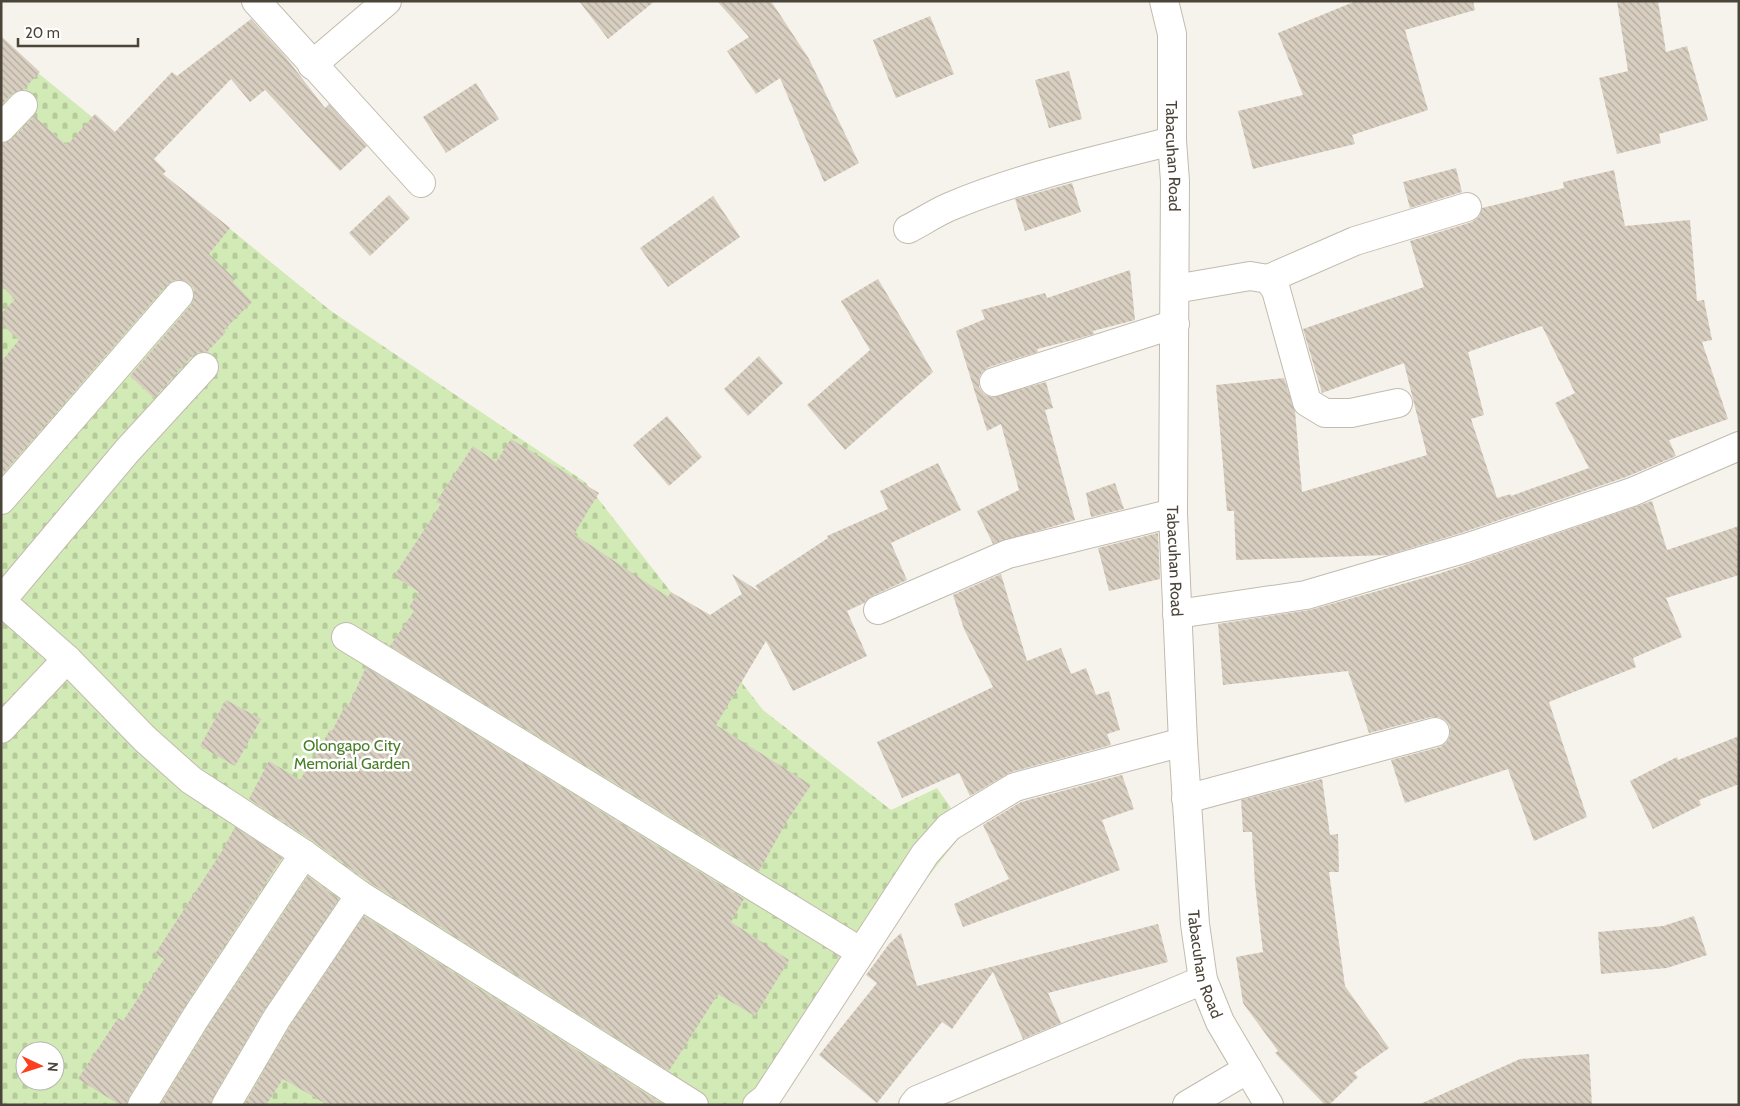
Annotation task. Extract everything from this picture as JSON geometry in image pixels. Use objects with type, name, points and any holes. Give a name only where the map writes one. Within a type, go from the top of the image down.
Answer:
[{"type":"street","points":[[256,1],[421,183]]},
{"type":"street","points":[[312,65],[387,1]]},
{"type":"street","name":"Tabacuhan Road","points":[[1164,1],[1172,34],[1172,141],[1175,182],[1173,513],[1183,742],[1195,924],[1203,980],[1220,1022],[1269,1105]]},
{"type":"street","points":[[1,128],[23,105]]},
{"type":"street","points":[[908,229],[948,208],[992,191],[1076,166],[1172,141]]},
{"type":"street","points":[[1175,289],[1250,276],[1268,279],[1355,241],[1467,207]]},
{"type":"street","points":[[1268,279],[1276,290],[1307,402],[1325,413],[1351,413],[1398,403]]},
{"type":"street","points":[[1,500],[179,295]]},
{"type":"street","points":[[994,382],[1175,324]]},
{"type":"street","points":[[204,367],[127,451],[1,601],[67,659],[145,739],[191,780],[304,854],[360,895],[694,1105]]},
{"type":"street","points":[[1177,614],[1306,595],[1466,548],[1632,492],[1739,446]]},
{"type":"street","points":[[878,610],[1008,554],[1173,513]]},
{"type":"street","points":[[346,637],[861,952]]},
{"type":"street","points":[[1,729],[67,659]]},
{"type":"street","points":[[1186,798],[1436,732]]},
{"type":"street","points":[[757,1105],[766,1098],[925,854],[949,827],[1016,787],[1183,742]]},
{"type":"street","points":[[142,1105],[196,1017],[304,854]]},
{"type":"street","points":[[226,1105],[277,1018],[360,895]]},
{"type":"street","points":[[914,1105],[917,1100],[1203,980]]},
{"type":"street","points":[[1188,1105],[1248,1069]]},
{"type":"green space","name":"Olongapo City Memorial Garden","points":[[1,43],[331,311],[585,482],[763,710],[891,810],[937,788],[966,829],[747,1105],[1,1105]]},
{"type":"building","points":[[579,1],[655,1],[608,39]]},
{"type":"building","points":[[717,1],[771,1],[809,59],[859,163],[824,182],[780,78],[756,94],[727,51],[749,37]]},
{"type":"building","points":[[1356,1],[1473,1],[1475,10],[1405,30],[1428,110],[1352,135],[1355,144],[1253,169],[1238,111],[1303,95],[1278,33]]},
{"type":"building","points":[[1617,1],[1658,1],[1666,52],[1687,46],[1708,120],[1659,134],[1661,143],[1617,154],[1599,78],[1628,71]]},
{"type":"building","points":[[930,16],[954,74],[896,98],[873,40]]},
{"type":"building","points":[[251,19],[284,55],[325,108],[329,104],[367,146],[340,171],[265,90],[250,102],[231,79],[154,159],[166,171],[163,174],[230,228],[209,254],[235,279],[233,282],[252,302],[224,330],[226,332],[207,352],[199,352],[192,356],[154,398],[130,376],[191,305],[194,297],[194,289],[190,284],[182,280],[174,280],[168,284],[1,476],[1,362],[19,340],[1,323],[1,314],[15,299],[1,285],[1,143],[12,139],[34,116],[65,144],[69,143],[95,114],[115,132],[172,72],[177,76]]},
{"type":"building","points":[[1,36],[40,72],[23,90],[12,94],[1,105]]},
{"type":"building","points":[[1069,71],[1082,119],[1049,128],[1035,80]]},
{"type":"building","points":[[476,83],[499,119],[446,153],[423,117]]},
{"type":"building","points":[[1456,168],[1462,192],[1410,208],[1403,182]]},
{"type":"building","points":[[1614,170],[1625,226],[1690,220],[1697,301],[1704,300],[1712,340],[1702,342],[1728,419],[1669,440],[1676,456],[1626,477],[1461,533],[1388,555],[1236,560],[1234,511],[1227,511],[1216,385],[1284,378],[1295,411],[1302,492],[1427,455],[1404,363],[1322,393],[1303,329],[1424,287],[1410,241],[1472,222],[1479,217],[1482,208],[1564,188],[1563,182]],"holes":[[[1542,326],[1575,393],[1555,403],[1589,468],[1511,496],[1511,494],[1497,498],[1471,419],[1484,415],[1468,352]]]},
{"type":"building","points":[[1072,183],[1081,212],[1025,231],[1015,199]]},
{"type":"building","points":[[389,195],[410,218],[370,256],[349,233]]},
{"type":"building","points":[[713,196],[740,237],[668,287],[640,248]]},
{"type":"building","points":[[1130,270],[1135,320],[1093,331],[1094,334],[1037,349],[1038,352],[989,367],[982,372],[979,378],[979,387],[984,394],[991,397],[1046,382],[1053,408],[1045,410],[1075,520],[993,544],[977,511],[1019,490],[1001,424],[987,431],[956,331],[985,319],[981,310],[1045,293],[1047,298]]},
{"type":"building","points":[[878,279],[933,372],[845,450],[807,405],[870,350],[841,301]]},
{"type":"building","points":[[759,356],[783,383],[748,416],[724,389]]},
{"type":"building","points":[[667,416],[702,457],[669,486],[633,445]]},
{"type":"building","points":[[511,439],[599,493],[574,534],[668,597],[671,592],[710,615],[742,594],[732,574],[760,592],[755,586],[828,538],[827,536],[888,509],[880,491],[938,463],[961,510],[891,543],[907,580],[872,596],[864,603],[847,611],[867,656],[793,691],[766,641],[716,725],[811,785],[787,821],[759,871],[390,646],[414,611],[409,607],[419,592],[394,576],[441,504],[436,502],[473,446],[496,462]]},
{"type":"building","points":[[1115,483],[1124,509],[1091,517],[1086,493]]},
{"type":"building","points":[[1652,501],[1667,550],[1739,526],[1739,575],[1666,598],[1682,637],[1633,658],[1636,667],[1549,702],[1587,817],[1534,841],[1508,769],[1405,803],[1391,760],[1440,747],[1446,743],[1450,736],[1450,727],[1446,721],[1439,717],[1431,717],[1369,733],[1348,671],[1223,685],[1218,624],[1310,610],[1438,574]]},
{"type":"building","points":[[1158,533],[1160,579],[1109,591],[1098,548]]},
{"type":"building","points":[[1001,574],[1027,661],[1061,648],[1071,674],[1086,668],[1096,695],[1109,691],[1120,730],[1107,734],[1111,745],[1011,772],[970,796],[959,773],[902,798],[877,742],[993,687],[964,629],[953,595]]},
{"type":"building","points":[[366,667],[744,899],[731,922],[789,960],[755,1016],[718,994],[669,1071],[369,882],[313,841],[249,799],[269,761],[300,780],[330,730],[332,731],[345,706],[348,707]]},
{"type":"building","points":[[226,700],[261,719],[235,766],[200,746]]},
{"type":"building","points":[[1739,736],[1739,784],[1699,800],[1701,805],[1653,829],[1630,781],[1677,757],[1678,760]]},
{"type":"building","points":[[1122,775],[1134,809],[1102,820],[1120,870],[963,927],[954,904],[1009,879],[983,825],[1021,802]]},
{"type":"building","points":[[1322,779],[1330,835],[1338,834],[1339,872],[1329,872],[1345,986],[1389,1048],[1354,1073],[1358,1077],[1329,1105],[1325,1105],[1275,1053],[1278,1051],[1243,1003],[1236,957],[1263,952],[1255,884],[1252,832],[1243,832],[1241,800]]},
{"type":"building","points":[[235,827],[282,858],[183,1009],[129,1097],[126,1105],[120,1105],[78,1079],[118,1018],[123,1021],[164,959],[155,954],[222,851]]},
{"type":"building","points":[[308,876],[339,899],[264,1010],[210,1105],[160,1105],[209,1025]]},
{"type":"building","points":[[364,916],[664,1105],[328,1105],[283,1079],[266,1105],[244,1105],[290,1026]]},
{"type":"building","points":[[1694,916],[1707,955],[1667,968],[1601,974],[1598,932],[1663,926]]},
{"type":"building","points":[[1158,924],[1168,962],[1048,993],[1061,1023],[1023,1039],[993,972],[952,1029],[942,1022],[877,1103],[819,1055],[877,983],[866,975],[889,944],[901,933],[917,986]]},
{"type":"building","points":[[1589,1054],[1592,1105],[1418,1105],[1520,1059]]}]
